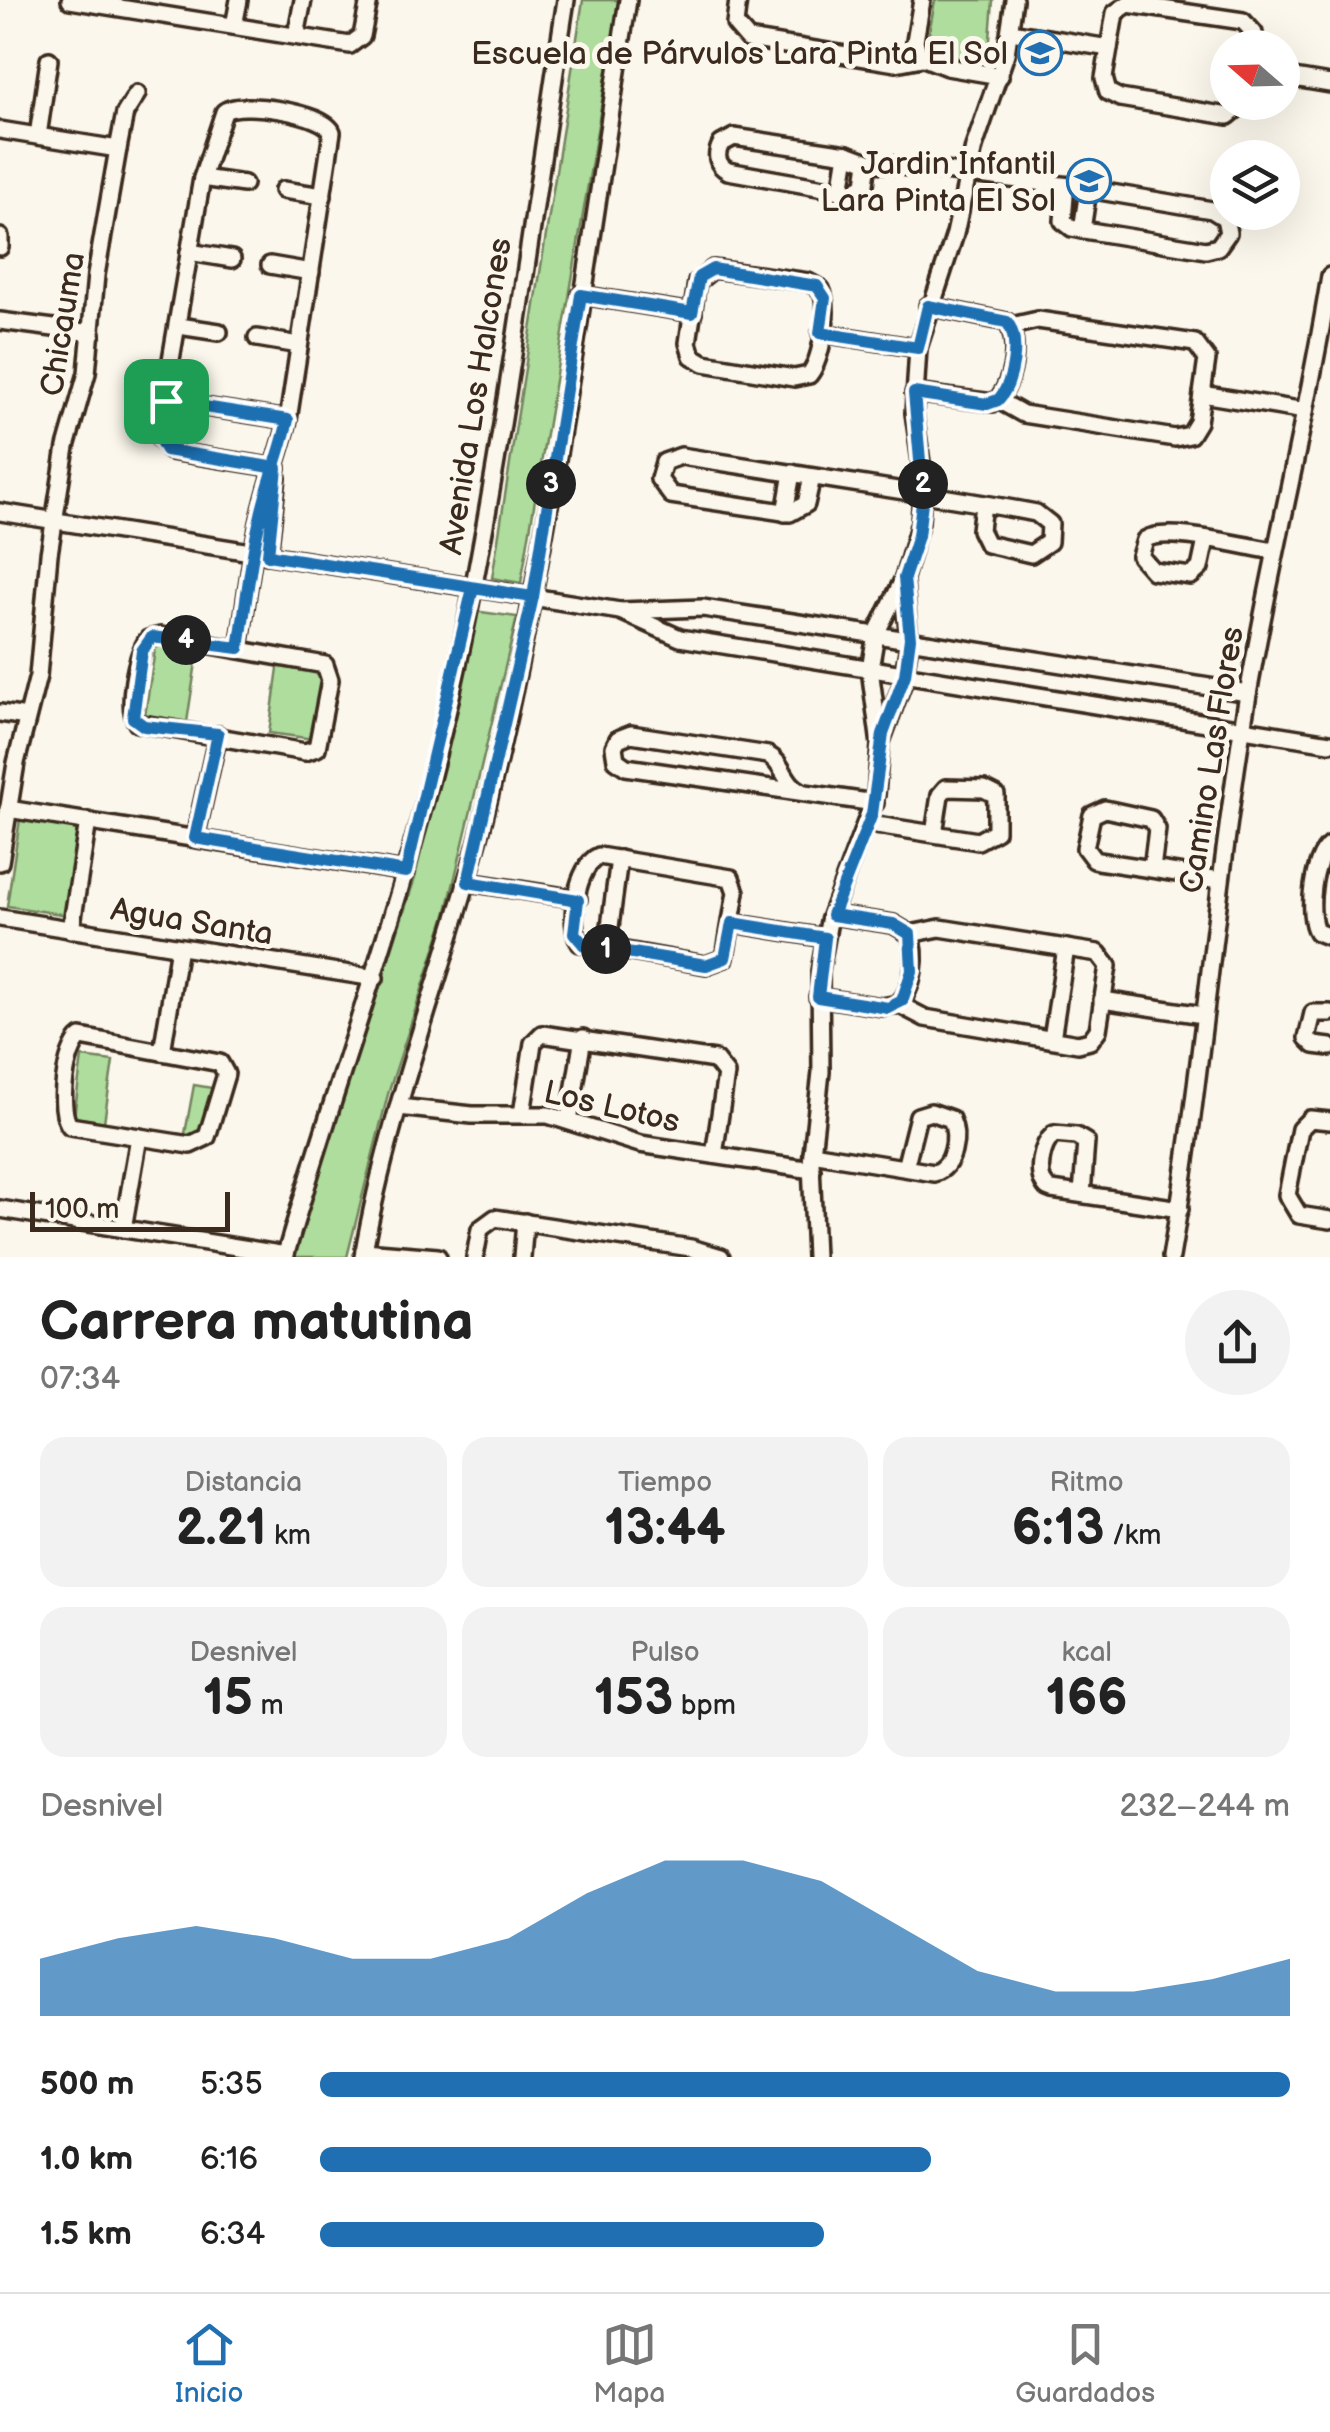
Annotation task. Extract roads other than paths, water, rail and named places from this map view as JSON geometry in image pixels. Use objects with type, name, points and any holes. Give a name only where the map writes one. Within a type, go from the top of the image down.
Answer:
[{"type":"street","points":[[70,0],[177,8],[234,26],[354,44],[362,36],[369,0]]},
{"type":"street","points":[[234,26],[238,0]]},
{"type":"street","points":[[296,36],[302,0]]},
{"type":"street","name":"Avenida Los Halcones","points":[[286,1256],[406,872],[473,588],[566,0]]},
{"type":"street","points":[[438,1257],[363,1254],[399,1106],[468,882],[533,597],[628,0]]},
{"type":"street","points":[[738,0],[735,24],[748,39],[896,63],[922,58],[1000,76]]},
{"type":"street","points":[[922,0],[915,46],[922,58]]},
{"type":"street","points":[[880,745],[905,675],[910,638],[900,601],[918,536],[923,494],[914,393],[918,348],[1000,76],[1014,0]]},
{"type":"street","points":[[1210,113],[1116,97],[1104,83],[1115,13],[1128,4],[1242,21],[1251,30]]},
{"type":"street","points":[[1011,32],[1109,48]]},
{"type":"street","points":[[38,136],[50,60]]},
{"type":"street","points":[[1300,79],[1330,84]]},
{"type":"street","name":"Chicauma","points":[[0,862],[40,655],[54,521],[92,333],[96,275],[118,148],[125,113],[137,94]]},
{"type":"street","points":[[239,648],[288,420],[332,136],[330,124],[320,118],[240,105],[224,112],[202,178],[180,326],[158,436],[166,450],[277,468]]},
{"type":"street","points":[[0,130],[118,148]]},
{"type":"street","points":[[868,162],[863,188],[856,192],[728,171],[720,165],[718,152],[725,140],[734,138],[1062,191],[1088,190],[1212,210],[1225,218],[1228,233],[1218,248],[1206,250],[1082,230],[1062,221],[1062,191]]},
{"type":"street","points":[[841,191],[848,154]]},
{"type":"street","points":[[202,178],[244,184]]},
{"type":"street","points":[[282,190],[323,196]]},
{"type":"street","points":[[1082,230],[1088,190]]},
{"type":"street","points":[[0,237],[0,247]]},
{"type":"street","points":[[189,252],[232,259]]},
{"type":"street","points":[[270,265],[311,272]]},
{"type":"street","points":[[708,269],[813,284],[823,293],[820,333],[815,366],[804,377],[695,360],[688,348],[699,277],[708,269]]},
{"type":"street","name":"Camino Las Flores","points":[[1171,1257],[1242,729],[1330,276]]},
{"type":"street","points":[[581,295],[692,313]]},
{"type":"street","points":[[928,306],[997,318],[1011,326],[1038,320],[1196,343],[1207,359],[1196,427],[1180,439],[1022,414],[998,400]]},
{"type":"street","points":[[0,321],[92,333]]},
{"type":"street","points":[[180,326],[219,332]]},
{"type":"street","points":[[914,393],[987,404],[998,400],[1006,391],[1012,362],[1011,326]]},
{"type":"street","points":[[820,333],[918,348]]},
{"type":"street","points":[[257,338],[299,345]]},
{"type":"street","points":[[1202,394],[1305,411]]},
{"type":"street","points":[[166,401],[288,420]]},
{"type":"street","points":[[812,476],[806,504],[785,513],[671,494],[661,486],[659,474],[664,462],[676,456],[812,476],[983,504],[1045,516],[1051,528],[1049,542],[1031,554],[987,544],[980,530],[983,504]]},
{"type":"street","points":[[785,513],[792,473]]},
{"type":"street","points":[[0,512],[620,611],[690,606],[1248,693]]},
{"type":"street","points":[[1206,540],[1274,551]]},
{"type":"street","points":[[814,1257],[812,1153],[822,1072],[818,997],[825,938],[874,803],[880,745],[870,670],[876,634],[900,601]]},
{"type":"street","points":[[620,611],[680,638],[1330,743]]},
{"type":"street","points":[[162,636],[239,648],[317,661],[328,668],[316,748],[306,752],[218,734],[144,726],[134,720],[132,711],[142,651],[148,639],[162,636]]},
{"type":"street","points":[[0,713],[27,717]]},
{"type":"street","points":[[195,838],[218,734]]},
{"type":"street","points":[[780,785],[775,760],[761,754],[631,734],[618,739],[613,748],[616,760],[626,767],[756,788],[780,785],[874,803]]},
{"type":"street","points":[[756,788],[761,754]]},
{"type":"street","points":[[868,824],[978,841],[990,838],[999,808],[996,796],[984,789],[946,788],[939,800],[934,834]]},
{"type":"street","points":[[8,808],[406,872]]},
{"type":"street","points":[[1152,870],[1154,822],[1106,809],[1092,814],[1086,848],[1091,858],[1152,870],[1219,880]]},
{"type":"street","points":[[71,930],[88,821]]},
{"type":"street","points":[[1330,845],[1320,856],[1311,918],[1316,932],[1330,937]]},
{"type":"street","points":[[598,856],[619,859],[728,876],[736,888],[728,953],[716,964],[607,949],[577,940],[578,900],[586,864],[598,856]]},
{"type":"street","points":[[607,949],[619,859]]},
{"type":"street","points":[[468,882],[578,900]]},
{"type":"street","points":[[832,915],[893,924],[910,934],[914,944],[910,981],[898,1004]]},
{"type":"street","name":"Agua Santa","points":[[0,918],[375,978]]},
{"type":"street","points":[[732,923],[825,938]]},
{"type":"street","points":[[818,997],[882,1007],[898,1004],[919,1017],[1052,1040],[1090,1041],[1098,1030],[1105,958],[940,928],[910,934]]},
{"type":"street","points":[[162,1052],[179,947]]},
{"type":"street","points":[[1052,1040],[1066,948]]},
{"type":"street","points":[[1102,1000],[1204,1015]]},
{"type":"street","points":[[1330,1013],[1313,1014],[1307,1038],[1314,1045],[1330,1047]]},
{"type":"street","points":[[522,1114],[532,1047],[538,1036],[550,1033],[710,1058],[722,1065],[725,1079],[714,1155]]},
{"type":"street","points":[[77,1038],[162,1052],[217,1063],[225,1078],[209,1132],[200,1143],[138,1138],[66,1122],[63,1113],[77,1038]]},
{"type":"street","points":[[569,1122],[583,1038]]},
{"type":"street","name":"Los Lotos","points":[[399,1106],[472,1115],[522,1114],[569,1122],[624,1140],[812,1170]]},
{"type":"street","points":[[1330,1121],[1310,1119],[1300,1129],[1287,1195],[1300,1215],[1330,1220]]},
{"type":"street","points":[[123,1229],[138,1138]]},
{"type":"street","points":[[812,1153],[905,1168]]},
{"type":"street","points":[[1082,1194],[1180,1209]]},
{"type":"street","points":[[0,1209],[286,1256]]},
{"type":"street","points":[[475,1257],[480,1229],[487,1221],[526,1222],[690,1248],[721,1257]]},
{"type":"street","points":[[522,1257],[526,1222]]},
{"type":"place","name":"Escuela de Párvulos Lara Pinta El Sol","points":[[1040,53]]},
{"type":"place","name":"Jardin Infantil Lara Pinta El Sol","points":[[1089,181]]}]
